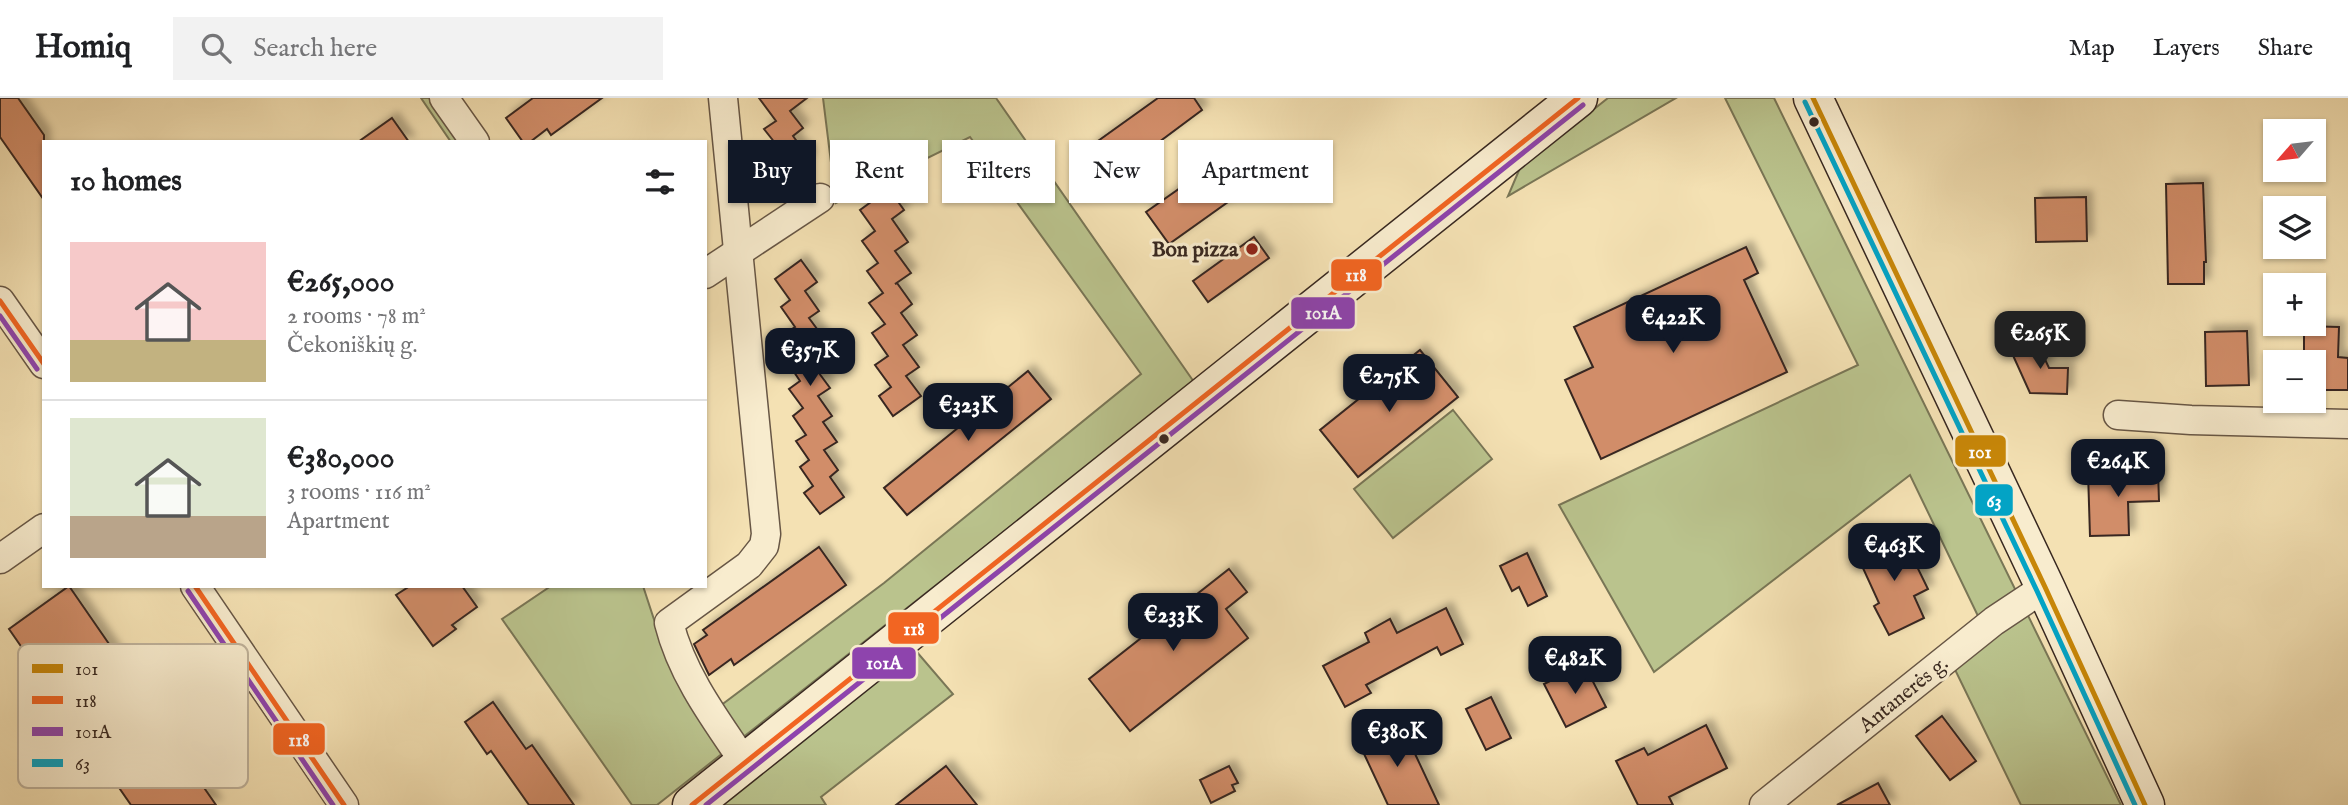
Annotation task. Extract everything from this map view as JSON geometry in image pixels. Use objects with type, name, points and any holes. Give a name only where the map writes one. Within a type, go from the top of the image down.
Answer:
[{"type":"main road","points":[[692,805],[1578,98]]},
{"type":"main road","points":[[1813,98],[2045,587],[2145,805]]},
{"type":"street","points":[[723,98],[766,534],[764,546],[749,565],[669,623],[680,659],[745,763]]},
{"type":"street","points":[[454,102],[474,140]]},
{"type":"street","points":[[707,273],[820,198]]},
{"type":"street","points":[[0,301],[42,361]]},
{"type":"street","points":[[2118,415],[2191,420],[2348,424]]},
{"type":"street","points":[[0,559],[42,529]]},
{"type":"street","name":"Antanerės g.","points":[[1764,805],[1994,621],[2045,587]]},
{"type":"street","points":[[196,588],[234,644]]},
{"type":"street","points":[[248,664],[344,805]]},
{"type":"green space","points":[[421,98],[429,98],[459,140],[450,140]]},
{"type":"green space","points":[[823,98],[996,98],[1025,140],[972,140],[970,137],[964,140],[942,140],[942,151],[928,158],[928,140],[830,140],[830,155]]},
{"type":"green space","points":[[1608,98],[1676,98],[1508,196],[1520,168]]},
{"type":"green space","points":[[1725,98],[1774,98],[2121,805],[2021,805],[1943,645],[1978,616],[1910,475],[1654,672],[1559,505],[1858,365]]},
{"type":"green space","points":[[1055,183],[1194,382],[657,805],[632,805],[502,619],[548,588],[644,588],[667,659],[700,721],[884,583],[1141,374],[1018,203],[1055,203]]},
{"type":"green space","points":[[1453,410],[1492,459],[1393,538],[1354,489]]},
{"type":"green space","points":[[910,644],[953,694],[821,797],[826,805],[712,805]]},
{"type":"building","points":[[0,98],[18,98],[44,135],[42,197],[0,137]]},
{"type":"building","points":[[533,98],[602,98],[551,135],[547,129],[533,140],[522,140],[506,118]]},
{"type":"building","points":[[759,98],[807,98],[790,111],[803,128],[793,136],[796,140],[773,140],[764,129],[776,121]]},
{"type":"building","points":[[1158,98],[1194,98],[1202,110],[1162,140],[1099,140]]},
{"type":"building","points":[[392,118],[408,140],[361,140]]},
{"type":"building","points":[[2203,183],[2206,262],[2204,284],[2168,284],[2166,184]]},
{"type":"building","points":[[1178,190],[1178,203],[1227,203],[1169,244],[1146,212],[1159,203],[1164,203],[1164,199]]},
{"type":"building","points":[[2086,197],[2087,241],[2036,242],[2035,198]]},
{"type":"building","points":[[870,203],[899,203],[904,210],[892,219],[908,242],[895,251],[911,273],[895,284],[897,283],[912,304],[901,313],[917,335],[903,345],[919,367],[906,376],[921,396],[893,416],[879,396],[891,387],[875,365],[888,356],[872,333],[885,324],[869,303],[883,293],[867,271],[878,263],[862,241],[875,231],[860,210]]},
{"type":"building","points":[[1254,237],[1269,258],[1208,302],[1193,281]]},
{"type":"building","points":[[1746,247],[1758,273],[1744,280],[1787,372],[1601,459],[1565,380],[1593,367],[1574,327]]},
{"type":"building","points":[[801,260],[817,282],[805,291],[819,311],[809,318],[823,337],[813,344],[825,362],[816,369],[830,388],[818,396],[832,416],[823,422],[837,442],[824,450],[838,470],[830,477],[844,497],[820,514],[804,493],[813,486],[800,467],[809,460],[796,441],[806,435],[793,416],[803,408],[789,389],[800,381],[788,363],[798,356],[783,335],[795,327],[781,307],[790,300],[775,279]]},
{"type":"building","points":[[2326,327],[2339,327],[2338,357],[2348,358],[2348,390],[2326,390],[2326,350],[2304,350],[2304,336],[2326,336]]},
{"type":"building","points":[[2247,331],[2249,385],[2206,386],[2205,332]]},
{"type":"building","points":[[2036,340],[2049,368],[2068,368],[2067,394],[2030,393],[2011,351]]},
{"type":"building","points":[[1420,350],[1458,397],[1358,477],[1320,430]]},
{"type":"building","points":[[1028,371],[1051,399],[907,515],[884,488]]},
{"type":"building","points":[[2158,471],[2159,501],[2128,502],[2129,535],[2090,536],[2088,472]]},
{"type":"building","points":[[1901,534],[1928,589],[1914,596],[1924,618],[1889,635],[1874,606],[1879,603],[1857,555]]},
{"type":"building","points":[[819,547],[846,585],[734,665],[731,659],[709,675],[694,644],[707,635],[703,630]]},
{"type":"building","points":[[1527,553],[1547,596],[1528,606],[1519,587],[1512,591],[1500,566]]},
{"type":"building","points":[[1229,569],[1247,592],[1226,609],[1248,638],[1130,731],[1089,679]]},
{"type":"building","points":[[66,588],[70,588],[109,644],[19,644],[9,629]]},
{"type":"building","points":[[407,588],[463,588],[477,607],[452,625],[456,629],[433,646],[396,595]]},
{"type":"building","points":[[1446,608],[1463,644],[1441,655],[1437,647],[1366,685],[1371,693],[1345,707],[1323,666],[1369,642],[1365,633],[1390,619],[1397,633]]},
{"type":"building","points":[[1584,664],[1606,707],[1566,727],[1544,684]]},
{"type":"building","points":[[1491,697],[1511,738],[1486,750],[1466,709]]},
{"type":"building","points":[[493,702],[526,749],[532,745],[574,805],[529,805],[491,751],[487,754],[465,722]]},
{"type":"building","points":[[1942,716],[1976,761],[1950,780],[1916,736]]},
{"type":"building","points":[[1393,724],[1397,733],[1400,731],[1406,742],[1409,741],[1439,805],[1388,805],[1358,741]]},
{"type":"building","points":[[1706,725],[1727,768],[1669,797],[1673,805],[1638,805],[1616,761],[1644,748],[1648,755]]},
{"type":"building","points":[[946,766],[977,805],[896,805]]},
{"type":"building","points":[[1229,766],[1238,783],[1232,785],[1235,791],[1211,803],[1200,780]]},
{"type":"building","points":[[1878,783],[1890,805],[1837,805]]},
{"type":"building","points":[[119,788],[204,788],[216,805],[131,805]]},
{"type":"transit line","name":"118","points":[[692,805],[1578,98]]},
{"type":"transit line","name":"101","points":[[1813,98],[2045,587],[2145,805]]},
{"type":"transit line","name":"63","points":[[1805,102],[2037,591],[2135,805]]},
{"type":"transit line","name":"101A","points":[[706,805],[1583,105]]},
{"type":"transit line","name":"118","points":[[0,301],[42,361]]},
{"type":"transit line","name":"101A","points":[[0,316],[37,369]]},
{"type":"transit line","name":"118","points":[[196,588],[234,644]]},
{"type":"transit line","name":"101A","points":[[188,591],[224,644]]},
{"type":"transit line","name":"118","points":[[248,664],[344,805]]},
{"type":"transit line","name":"101A","points":[[248,680],[333,805]]},
{"type":"place","name":"Bon pizza","points":[[1252,249]]}]
